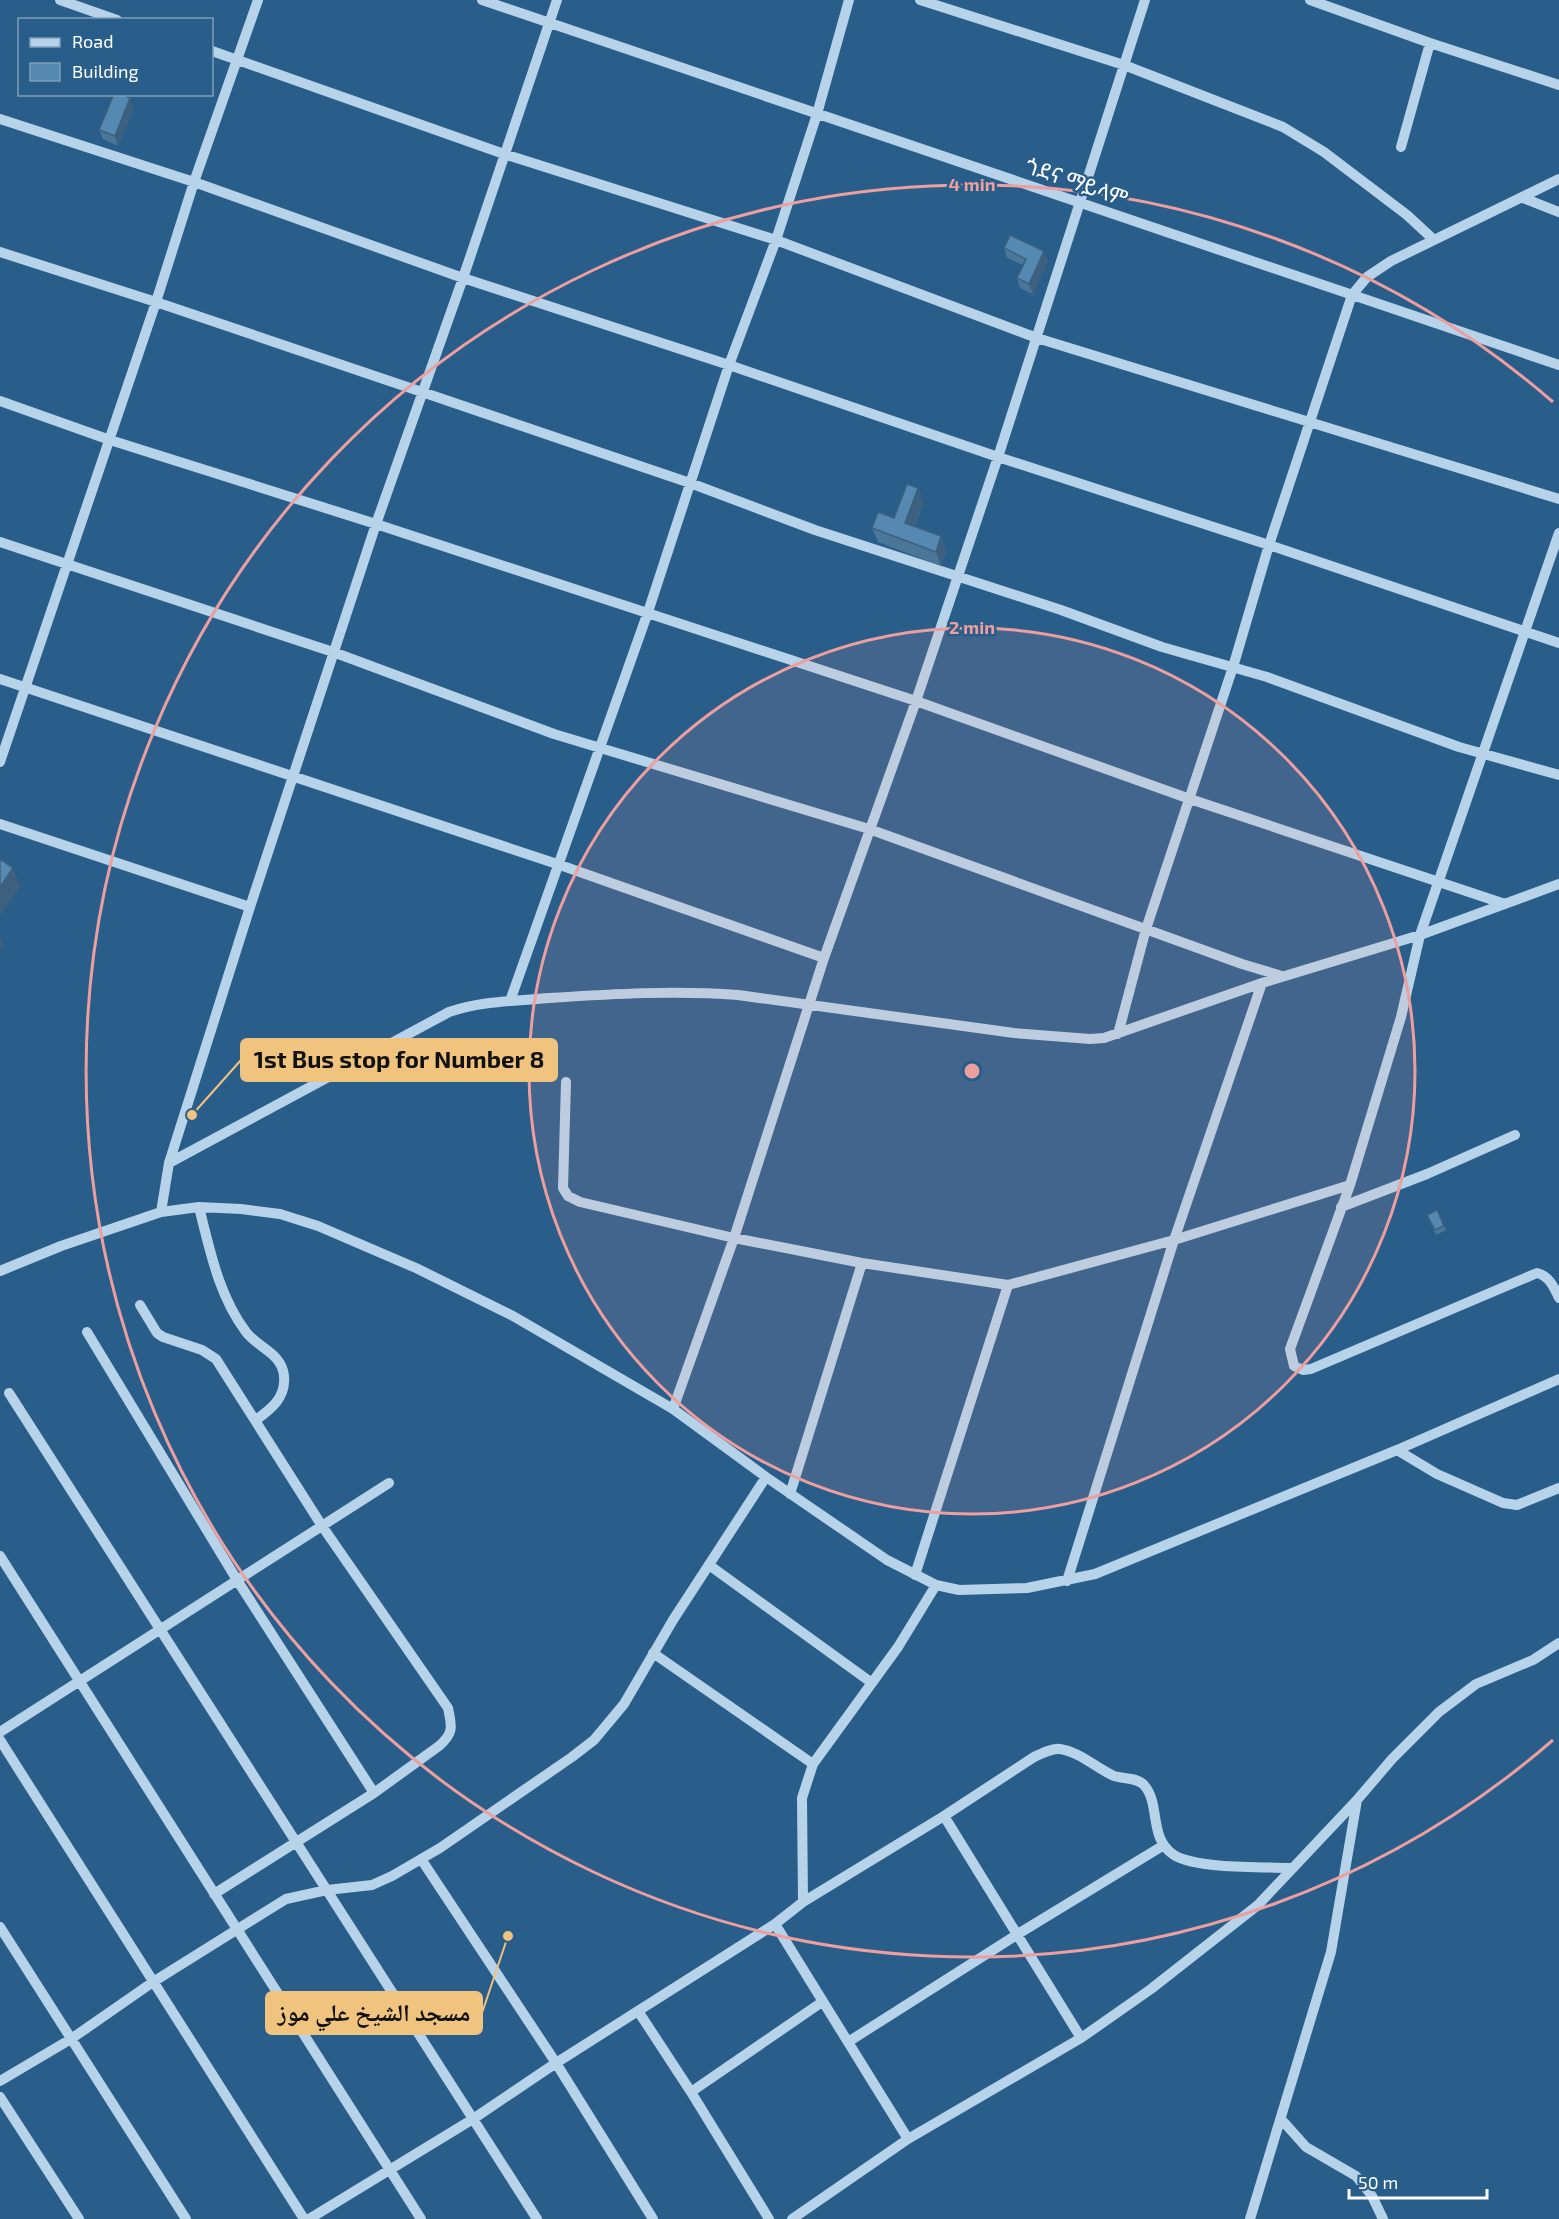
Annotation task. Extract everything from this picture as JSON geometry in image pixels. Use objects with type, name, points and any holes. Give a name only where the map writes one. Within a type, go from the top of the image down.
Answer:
[{"type":"street","points":[[60,0],[111,18]]},
{"type":"street","points":[[0,762],[110,440],[194,182],[258,0]]},
{"type":"street","name":"ጎደና ማይላም","points":[[482,0],[1559,365]]},
{"type":"street","points":[[161,1212],[169,1163],[249,907],[376,524],[463,278],[557,0]]},
{"type":"street","points":[[510,1001],[648,612],[729,365],[776,240],[849,0]]},
{"type":"street","points":[[920,0],[1124,65],[1283,127],[1324,152],[1407,215],[1434,240]]},
{"type":"street","points":[[673,1409],[735,1238],[824,958],[916,701],[998,457],[1145,0]]},
{"type":"street","points":[[1310,0],[1430,43],[1559,85]]},
{"type":"street","points":[[1401,147],[1430,43]]},
{"type":"street","points":[[213,51],[504,154],[776,240],[1037,338],[1559,499]]},
{"type":"street","points":[[0,119],[194,182],[463,278],[1559,643]]},
{"type":"street","points":[[1118,1034],[1146,929],[1233,668],[1269,545],[1352,295],[1367,277],[1383,267],[1559,179]]},
{"type":"street","points":[[1523,198],[1559,212]]},
{"type":"street","points":[[0,252],[156,302],[690,483],[815,530],[1061,610],[1172,651],[1267,677],[1459,747],[1559,775]]},
{"type":"street","points":[[0,401],[110,440],[648,612],[916,701],[1190,799],[1505,904]]},
{"type":"street","points":[[1559,533],[1420,934],[1401,1017],[1350,1185],[1290,1349],[1294,1366],[1303,1370],[1311,1369],[1537,1273],[1544,1275],[1559,1298]]},
{"type":"street","points":[[0,542],[333,652],[554,734],[869,829],[1242,964],[1283,976]]},
{"type":"street","points":[[0,679],[560,865],[824,958]]},
{"type":"street","points":[[0,825],[249,907]]},
{"type":"street","points":[[169,1163],[449,1012],[479,1003],[666,991],[738,995],[1014,1033],[1090,1039],[1118,1034],[1283,976],[1420,934],[1559,884]]},
{"type":"street","points":[[1067,1581],[1174,1240],[1262,983]]},
{"type":"street","points":[[567,1082],[563,1188],[568,1196],[580,1202],[735,1238],[862,1263],[1008,1285],[1174,1240],[1350,1185]]},
{"type":"street","points":[[1341,1207],[1427,1174],[1515,1135]]},
{"type":"street","points":[[199,1207],[217,1279],[247,1333],[275,1356],[282,1366],[283,1390],[279,1401],[256,1420]]},
{"type":"street","points":[[0,1271],[61,1246],[161,1212],[199,1207],[242,1209],[280,1214],[318,1226],[513,1316],[673,1409],[790,1494],[887,1560],[936,1585],[959,1590],[1027,1588],[1095,1574],[1397,1450],[1559,1379]]},
{"type":"street","points":[[790,1494],[862,1263]]},
{"type":"street","points":[[915,1575],[1008,1285]]},
{"type":"street","points":[[140,1305],[157,1333],[202,1350],[216,1359],[322,1526],[448,1708],[451,1720],[452,1730],[447,1739],[374,1793],[214,1894]]},
{"type":"street","points":[[87,1332],[237,1581],[374,1793]]},
{"type":"street","points":[[9,1393],[537,2219]]},
{"type":"street","points":[[1397,1450],[1437,1474],[1503,1503],[1517,1505],[1559,1488]]},
{"type":"street","points":[[0,2081],[71,2039],[153,1982],[286,1899],[327,1890],[372,1885],[421,1859],[534,1784],[594,1740],[624,1704],[653,1653],[766,1477]]},
{"type":"street","points":[[0,1732],[389,1483]]},
{"type":"street","points":[[0,1556],[421,2219]]},
{"type":"street","points":[[709,1565],[872,1683]]},
{"type":"street","points":[[803,1902],[802,1798],[813,1764],[898,1647],[936,1585]]},
{"type":"street","points":[[793,2219],[908,2139],[1081,2038],[1151,1989],[1258,1905],[1357,1800],[1392,1759],[1439,1712],[1476,1684],[1533,1659],[1559,1643]]},
{"type":"street","points":[[653,1653],[813,1764]]},
{"type":"street","points":[[0,1740],[307,2219],[473,2119],[556,2063],[775,1924],[803,1902],[944,1816],[1034,1757],[1059,1748],[1078,1755],[1113,1775],[1134,1779],[1144,1785],[1151,1801],[1157,1829],[1164,1845],[1175,1856],[1191,1862],[1293,1868]]},
{"type":"street","points":[[1250,2219],[1331,1952],[1357,1800]]},
{"type":"street","points":[[944,1816],[1081,2038]]},
{"type":"street","points":[[848,2042],[1164,1845]]},
{"type":"street","points":[[421,1859],[556,2063],[653,2219]]},
{"type":"street","points":[[775,1924],[908,2139]]},
{"type":"street","points":[[0,1927],[186,2219]]},
{"type":"street","points":[[691,2092],[822,2002]]},
{"type":"street","points":[[638,2011],[769,2219]]},
{"type":"street","points":[[0,2097],[79,2219]]},
{"type":"street","points":[[1281,2119],[1306,2147],[1356,2176],[1372,2196],[1383,2219]]},
{"type":"building","points":[[113,96],[130,98],[115,136],[99,130]]},
{"type":"building","points":[[1010,235],[1044,251],[1029,284],[1017,278],[1026,259],[1004,248]]},
{"type":"building","points":[[907,484],[918,488],[905,523],[941,536],[936,552],[872,528],[878,512],[894,518]]},
{"type":"building","points":[[0,859],[13,868],[0,887]]},
{"type":"building","points":[[1437,1210],[1444,1226],[1435,1230],[1427,1215]]},
{"type":"place","name":"1st Bus stop for Number 8","points":[[192,1115]]},
{"type":"place","name":"مسجد الشيخ علي موز","points":[[508,1936]]}]
